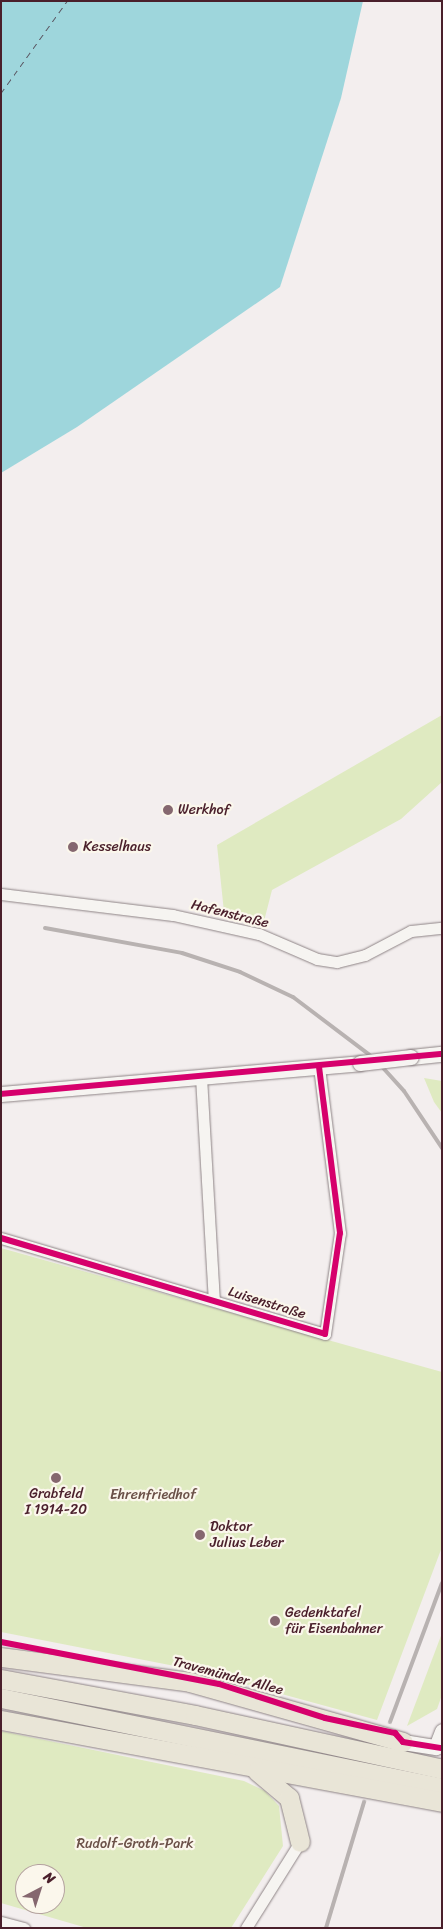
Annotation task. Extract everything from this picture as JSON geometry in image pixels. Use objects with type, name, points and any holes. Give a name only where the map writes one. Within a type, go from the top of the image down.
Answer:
[{"type":"highway","points":[[1,1657],[145,1675],[234,1693],[402,1742]]},
{"type":"highway","points":[[145,1675],[330,1744]]},
{"type":"highway","points":[[1,1679],[330,1744],[442,1769]]},
{"type":"highway","points":[[1,1698],[442,1788]]},
{"type":"highway","points":[[1,1720],[442,1802]]},
{"type":"highway","points":[[247,1766],[272,1780],[288,1798],[300,1842]]},
{"type":"street","name":"Hafenstraße","points":[[1,894],[174,915],[258,934],[317,959],[337,962],[365,955],[411,931],[442,928]]},
{"type":"street","points":[[1,1094],[319,1067],[442,1054]]},
{"type":"street","name":"Luisenstraße","points":[[1,1238],[87,1266],[214,1300],[326,1334],[340,1233],[319,1067]]},
{"type":"street","name":"Luisenstraße","points":[[201,1077],[214,1300]]},
{"type":"street","points":[[402,1742],[439,1748],[442,1731]]},
{"type":"street","points":[[246,1928],[300,1842]]},
{"type":"street","points":[[1,1922],[24,1928]]},
{"type":"green space","points":[[442,715],[442,782],[401,819],[272,890],[263,925],[224,912],[217,845]]},
{"type":"green space","points":[[424,1078],[442,1081],[442,1113],[434,1102]]},
{"type":"green space","name":"Ehrenfriedhof","points":[[1,1248],[442,1372],[442,1547],[377,1720],[190,1669],[1,1632]]},
{"type":"green space","points":[[442,1633],[442,1695],[437,1709],[407,1726]]},
{"type":"green space","name":"Rudolf-Groth-Park","points":[[1,1731],[244,1781],[265,1791],[279,1806],[283,1846],[231,1928],[87,1928],[39,1914],[65,1914],[65,1864],[15,1864],[15,1907],[1,1903]]},
{"type":"water","points":[[1,1],[363,1],[341,98],[280,287],[77,427],[1,473]]},
{"type":"ferry route","points":[[1,93],[67,1]]},
{"type":"railway","points":[[45,928],[182,953],[240,972],[293,997],[375,1059],[404,1091],[442,1148]]},
{"type":"railway","points":[[390,1722],[442,1583]]},
{"type":"railway","points":[[326,1928],[364,1802]]},
{"type":"cycle path","points":[[1,1094],[442,1054]]},
{"type":"cycle path","points":[[1,1238],[325,1334],[340,1233],[319,1067]]},
{"type":"cycle path","name":"Travemünder Allee","points":[[1,1642],[219,1684],[325,1718],[395,1733],[403,1742],[442,1748]]},
{"type":"place","name":"Werkhof","points":[[168,810]]},
{"type":"place","name":"Kesselhaus","points":[[73,847]]},
{"type":"place","name":"Grabfeld I 1914-20","points":[[56,1478]]},
{"type":"place","name":"Doktor Julius Leber","points":[[200,1535]]},
{"type":"place","name":"Gedenktafel für Eisenbahner","points":[[275,1621]]}]
